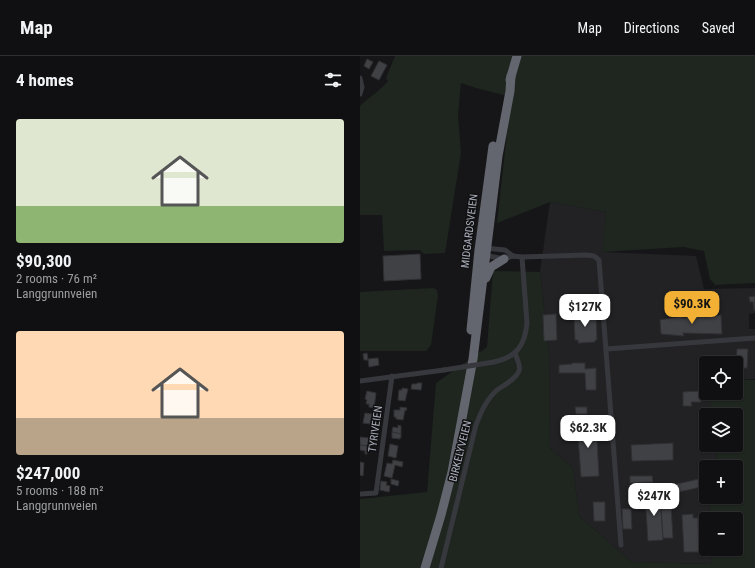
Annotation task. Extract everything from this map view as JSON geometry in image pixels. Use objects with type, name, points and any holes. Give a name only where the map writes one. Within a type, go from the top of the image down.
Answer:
[{"type":"highway","name":"MIDGARDSVEIEN","points":[[466,391],[468,360],[483,251],[492,150],[506,89],[517,56]]},
{"type":"highway","name":"MIDGARDSVEIEN","points":[[425,568],[448,487],[459,437],[466,391],[473,359],[482,288],[483,251]]},
{"type":"highway","points":[[482,288],[491,267],[497,262],[509,258]]},
{"type":"street","points":[[360,78],[362,87],[360,94]]},
{"type":"street","points":[[483,251],[505,250],[509,258]]},
{"type":"street","points":[[483,251],[509,258],[586,255],[594,256],[599,260],[621,545]]},
{"type":"street","points":[[360,381],[501,361],[515,353],[523,342],[526,334],[527,323],[522,257]]},
{"type":"street","points":[[606,349],[755,338]]},
{"type":"street","name":"BIRKELYVEIEN","points":[[441,568],[476,425],[482,410],[489,400],[498,390],[516,376],[519,370],[519,365],[515,353]]},
{"type":"street","name":"TYRIVEIEN","points":[[360,494],[376,493],[392,376]]},
{"type":"shaded area","points":[[395,56],[755,56],[755,283],[715,285],[710,279],[704,251],[684,247],[602,252],[606,212],[550,202],[497,223],[511,97],[461,83],[458,115],[461,153],[445,253],[424,254],[420,250],[384,251],[382,215],[360,215],[360,106],[382,88],[388,81],[386,78]]},
{"type":"shaded area","points":[[550,202],[606,212],[603,252],[696,256],[704,289],[755,288],[755,313],[749,314],[749,329],[755,329],[755,379],[743,379],[743,356],[699,356],[699,400],[711,400],[711,408],[699,408],[699,452],[716,452],[717,460],[699,460],[699,504],[709,504],[710,512],[699,512],[699,556],[711,556],[712,564],[632,562],[579,516],[573,468],[550,448],[549,355],[540,272]]},
{"type":"shaded area","points":[[493,271],[540,272],[549,355],[550,448],[573,468],[579,516],[632,562],[712,564],[711,556],[743,556],[743,512],[710,512],[709,504],[743,504],[743,460],[717,460],[716,452],[743,452],[743,408],[711,408],[711,400],[743,400],[743,379],[755,380],[755,568],[360,568],[360,499],[427,492],[436,383],[487,347]]},
{"type":"shaded area","points":[[433,288],[437,290],[438,296],[431,345],[426,351],[360,351],[360,292]]},
{"type":"building","points":[[367,59],[373,62],[369,69],[364,66]]},
{"type":"building","points":[[379,61],[387,65],[379,80],[371,76]]},
{"type":"building","points":[[420,254],[421,279],[384,281],[383,256]]},
{"type":"building","points":[[755,296],[754,310],[753,302],[750,302],[749,297]]},
{"type":"building","points":[[579,311],[584,311],[584,317],[596,317],[597,340],[595,340],[595,342],[578,343],[578,340],[575,340],[574,317],[576,317],[576,314],[579,314]]},
{"type":"building","points":[[556,314],[557,340],[544,341],[543,315]]},
{"type":"building","points":[[704,315],[704,317],[721,315],[722,334],[683,333],[684,336],[661,334],[660,320],[683,316],[683,318]]},
{"type":"building","points":[[737,349],[748,349],[747,368],[743,368],[743,356],[737,356]]},
{"type":"building","points":[[367,353],[368,360],[364,360],[363,354]]},
{"type":"building","points":[[378,358],[379,365],[369,367],[368,359]]},
{"type":"building","points":[[585,363],[585,369],[596,368],[596,390],[586,390],[585,373],[559,373],[559,365]]},
{"type":"building","points":[[422,383],[421,390],[411,389],[412,384]]},
{"type":"building","points":[[402,388],[408,389],[405,401],[398,400],[399,390],[402,390]]},
{"type":"building","points":[[367,391],[376,393],[374,408],[369,407],[369,404],[366,404],[367,400],[365,399]]},
{"type":"building","points":[[699,391],[699,400],[701,400],[701,402],[691,402],[692,406],[683,406],[683,392]]},
{"type":"building","points":[[400,407],[407,408],[406,411],[405,410],[403,420],[396,419],[396,417],[394,417],[394,410],[400,410]]},
{"type":"building","points":[[575,407],[587,407],[587,414],[576,414]]},
{"type":"building","points":[[365,413],[372,414],[370,424],[363,423]]},
{"type":"building","points":[[584,421],[584,423],[596,422],[599,476],[581,477],[577,422]]},
{"type":"building","points":[[398,425],[401,426],[401,434],[392,432],[393,427],[398,428]]},
{"type":"building","points":[[392,432],[401,434],[401,438],[392,438]]},
{"type":"building","points":[[360,437],[369,438],[367,446],[360,445]]},
{"type":"building","points":[[673,443],[673,460],[632,461],[631,445]]},
{"type":"building","points":[[390,444],[398,446],[396,458],[388,456]]},
{"type":"building","points":[[360,445],[367,446],[367,454],[365,454],[365,451],[360,450]]},
{"type":"building","points":[[393,460],[403,462],[402,467],[395,465],[392,478],[384,476],[387,463],[392,464]]},
{"type":"building","points":[[360,462],[364,463],[363,476],[360,475]]},
{"type":"building","points":[[630,476],[652,476],[653,482],[630,483]]},
{"type":"building","points":[[391,479],[399,481],[398,486],[391,484]]},
{"type":"building","points":[[699,479],[699,487],[670,494],[668,486]]},
{"type":"building","points":[[381,481],[387,482],[386,485],[390,486],[389,492],[380,490]]},
{"type":"building","points":[[660,493],[663,540],[648,541],[645,495]]},
{"type":"building","points":[[593,502],[605,502],[605,521],[594,521]]},
{"type":"building","points":[[661,506],[671,506],[673,538],[663,538]]},
{"type":"building","points":[[622,509],[631,509],[632,529],[623,529]]},
{"type":"building","points":[[693,514],[693,518],[698,518],[699,552],[684,552],[682,515]]}]
